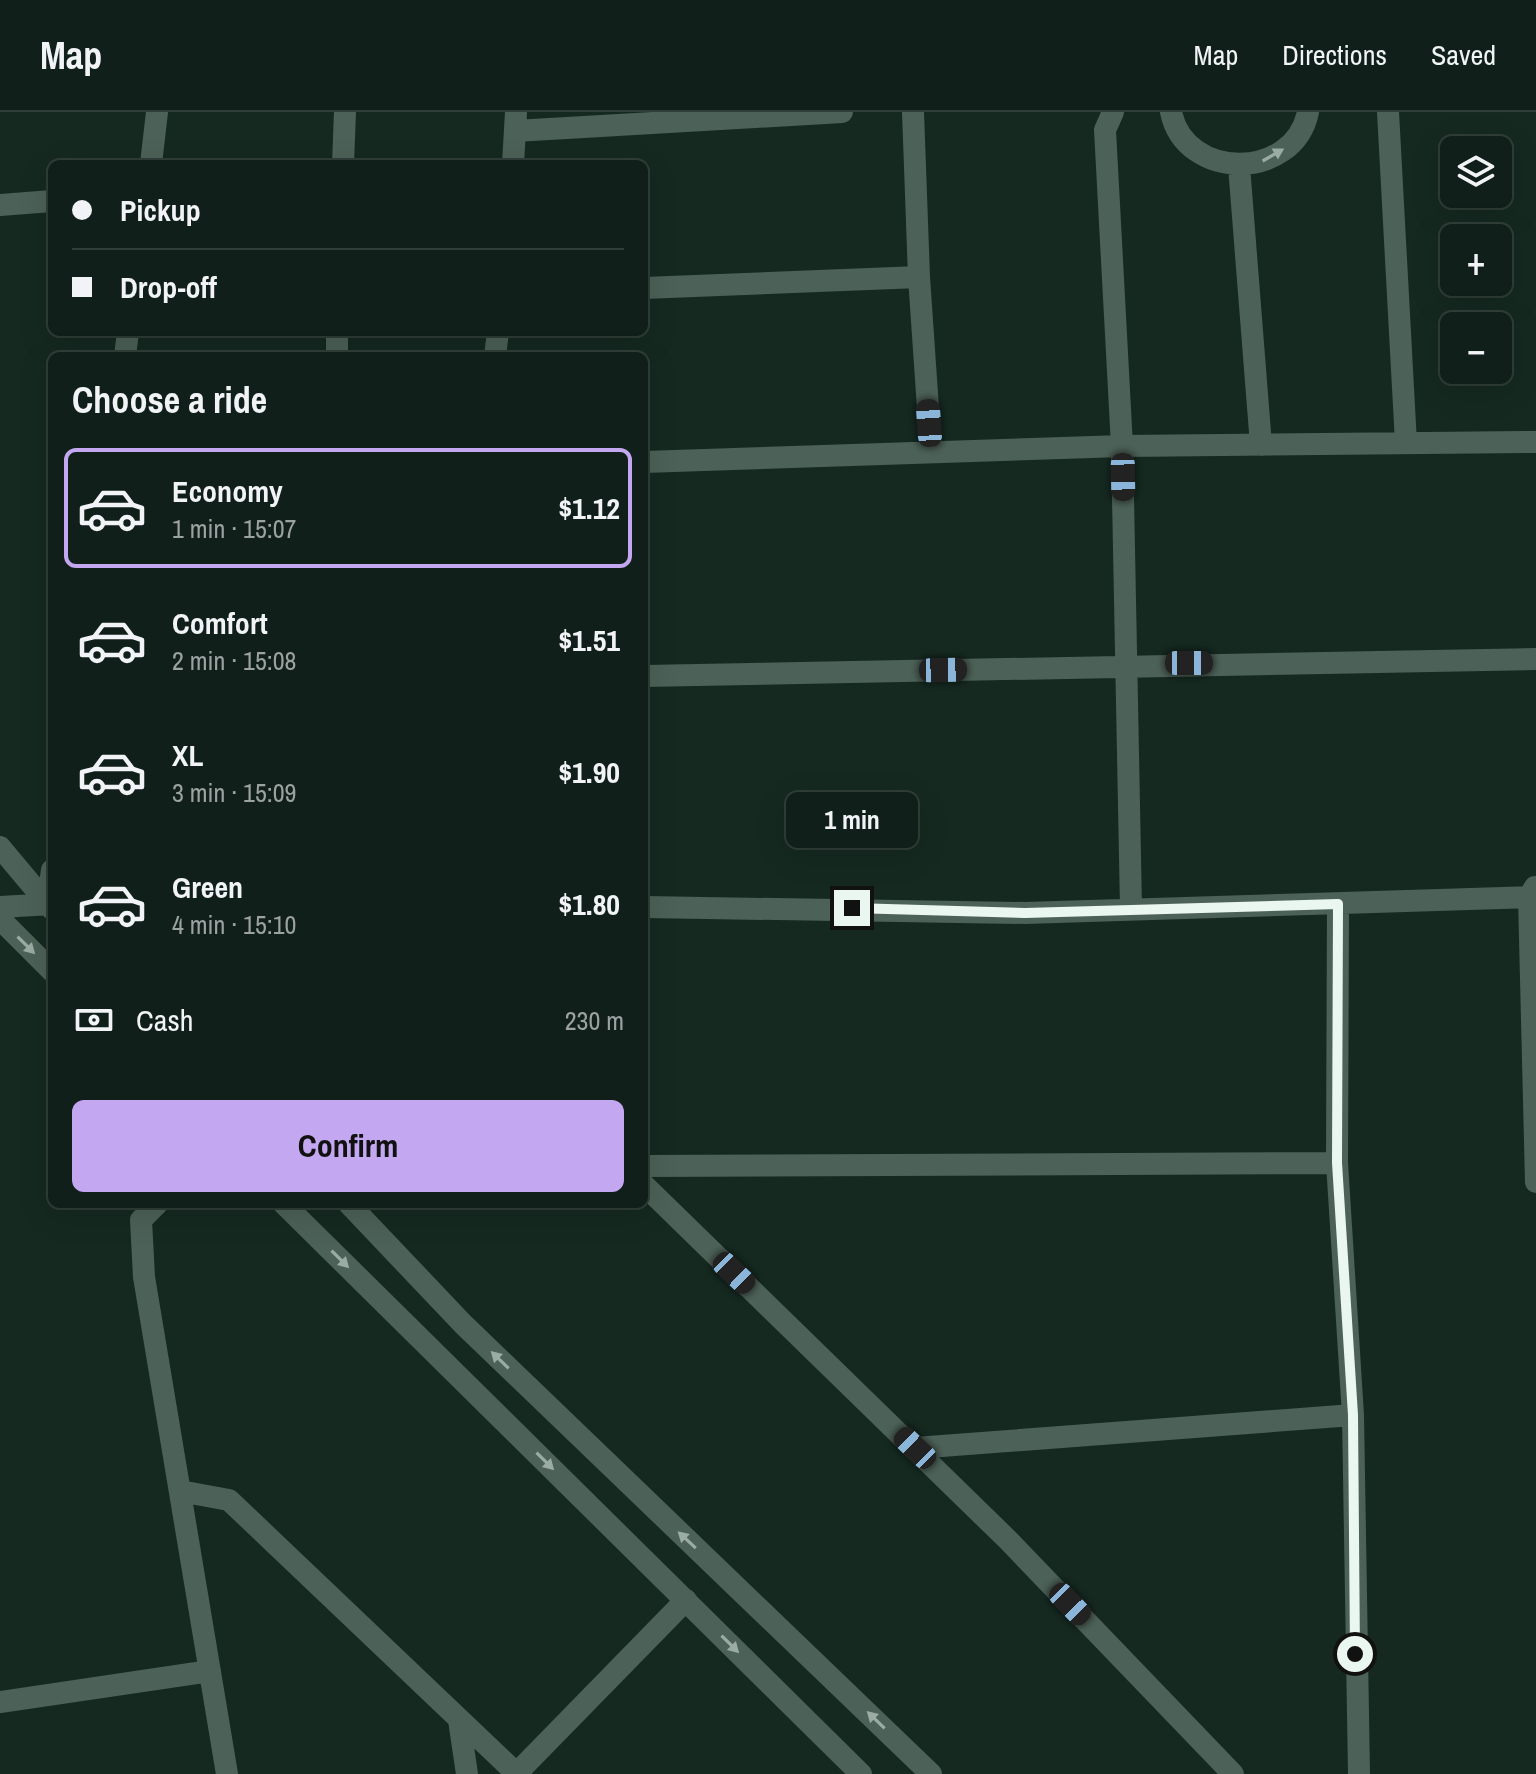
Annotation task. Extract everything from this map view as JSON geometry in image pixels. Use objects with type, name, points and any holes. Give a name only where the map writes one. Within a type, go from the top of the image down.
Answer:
[{"type":"street","points":[[151,160],[157,112]]},
{"type":"street","points":[[343,160],[345,112]]},
{"type":"street","points":[[513,160],[516,122],[842,112]]},
{"type":"street","points":[[913,112],[919,277],[931,452]]},
{"type":"street","points":[[1113,112],[1105,130],[1122,446],[1131,908]]},
{"type":"street","points":[[1171,112],[1182,137],[1198,152],[1218,162],[1239,166],[1261,162],[1281,152],[1297,137],[1308,112]]},
{"type":"street","points":[[1388,112],[1406,443]]},
{"type":"street","points":[[1239,166],[1261,445]]},
{"type":"street","points":[[0,205],[48,201]]},
{"type":"street","points":[[648,288],[919,277]]},
{"type":"street","points":[[648,462],[1122,446],[1536,442]]},
{"type":"street","points":[[648,676],[1126,664],[1536,659]]},
{"type":"street","points":[[0,847],[48,903]]},
{"type":"street","points":[[648,907],[1025,913],[1338,904],[1534,894],[1536,1182]]},
{"type":"street","points":[[1338,904],[1337,1163],[1353,1415],[1359,1774]]},
{"type":"street","points":[[0,907],[48,905]]},
{"type":"street","points":[[0,919],[48,967]]},
{"type":"street","points":[[648,1166],[1337,1163]]},
{"type":"street","points":[[648,1189],[915,1448],[1233,1774]]},
{"type":"street","points":[[153,1208],[141,1220],[144,1277],[227,1774]]},
{"type":"street","points":[[288,1208],[861,1774]]},
{"type":"street","points":[[353,1208],[475,1335],[931,1774]]},
{"type":"street","points":[[915,1448],[1353,1415]]},
{"type":"street","points":[[180,1491],[229,1500],[516,1774],[686,1600]]},
{"type":"street","points":[[0,1702],[210,1671]]},
{"type":"street","points":[[459,1720],[467,1774]]},
{"type":"route","points":[[852,908],[1025,913],[1338,904],[1337,1163],[1353,1415],[1355,1654]]}]
